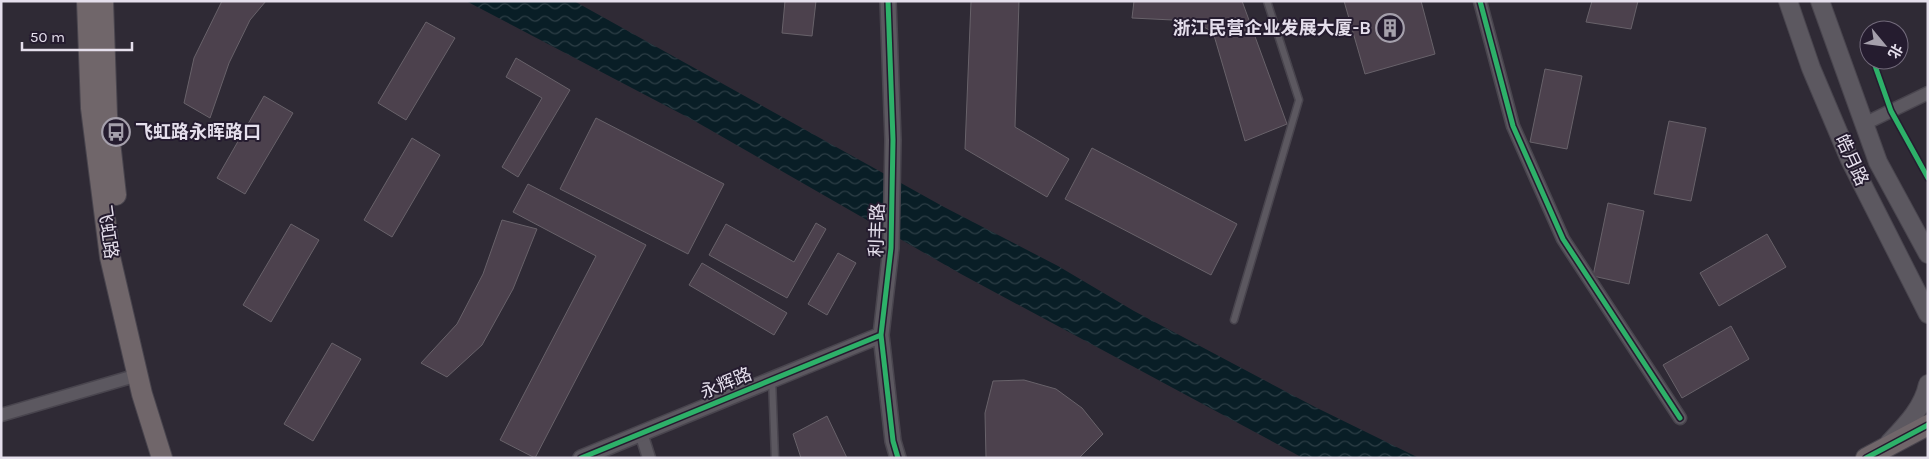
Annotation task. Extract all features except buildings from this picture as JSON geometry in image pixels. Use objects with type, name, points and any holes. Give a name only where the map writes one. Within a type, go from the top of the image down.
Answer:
[{"type":"main road","name":"飞虹路","points":[[87,1],[91,108],[110,257],[138,375],[162,458]]},
{"type":"main road","name":"飞虹路","points":[[103,1],[107,115],[122,248],[156,394],[174,458]]},
{"type":"main road","name":"皓月路","points":[[1788,1],[1812,68],[1850,160],[1928,315]]},
{"type":"main road","name":"皓月路","points":[[1820,1],[1878,162],[1928,254]]},
{"type":"main road","points":[[1886,446],[1910,421],[1926,396],[1928,384]]},
{"type":"main road","points":[[1866,458],[1928,425]]},
{"type":"street","name":"利丰路","points":[[888,1],[893,140],[891,248],[881,335],[893,441],[898,458]]},
{"type":"street","points":[[1480,1],[1513,126],[1562,239],[1680,418]]},
{"type":"street","points":[[1864,124],[1928,93]]},
{"type":"street","name":"永辉路","points":[[582,458],[881,335]]},
{"type":"street","points":[[1,415],[138,375]]},
{"type":"street","points":[[641,433],[649,458]]},
{"type":"lane","points":[[1234,320],[1299,100],[1267,1]]},
{"type":"lane","points":[[772,380],[775,458]]},
{"type":"water","points":[[466,1],[574,1],[944,207],[1058,266],[1134,311],[1315,407],[1419,458],[1303,458],[961,274],[693,120]]},
{"type":"cycle path","points":[[888,1],[893,140],[891,248],[881,335],[893,441],[898,458]]},
{"type":"cycle path","points":[[1480,1],[1513,126],[1563,239],[1680,418]]},
{"type":"cycle path","points":[[1877,70],[1891,111],[1928,178]]},
{"type":"cycle path","points":[[581,458],[881,335]]},
{"type":"cycle path","points":[[1866,458],[1928,425]]},
{"type":"place","name":"浙江民营企业发展大厦-B","points":[[1390,28]]},
{"type":"place","name":"飞虹路永晖路口","points":[[116,132]]}]
